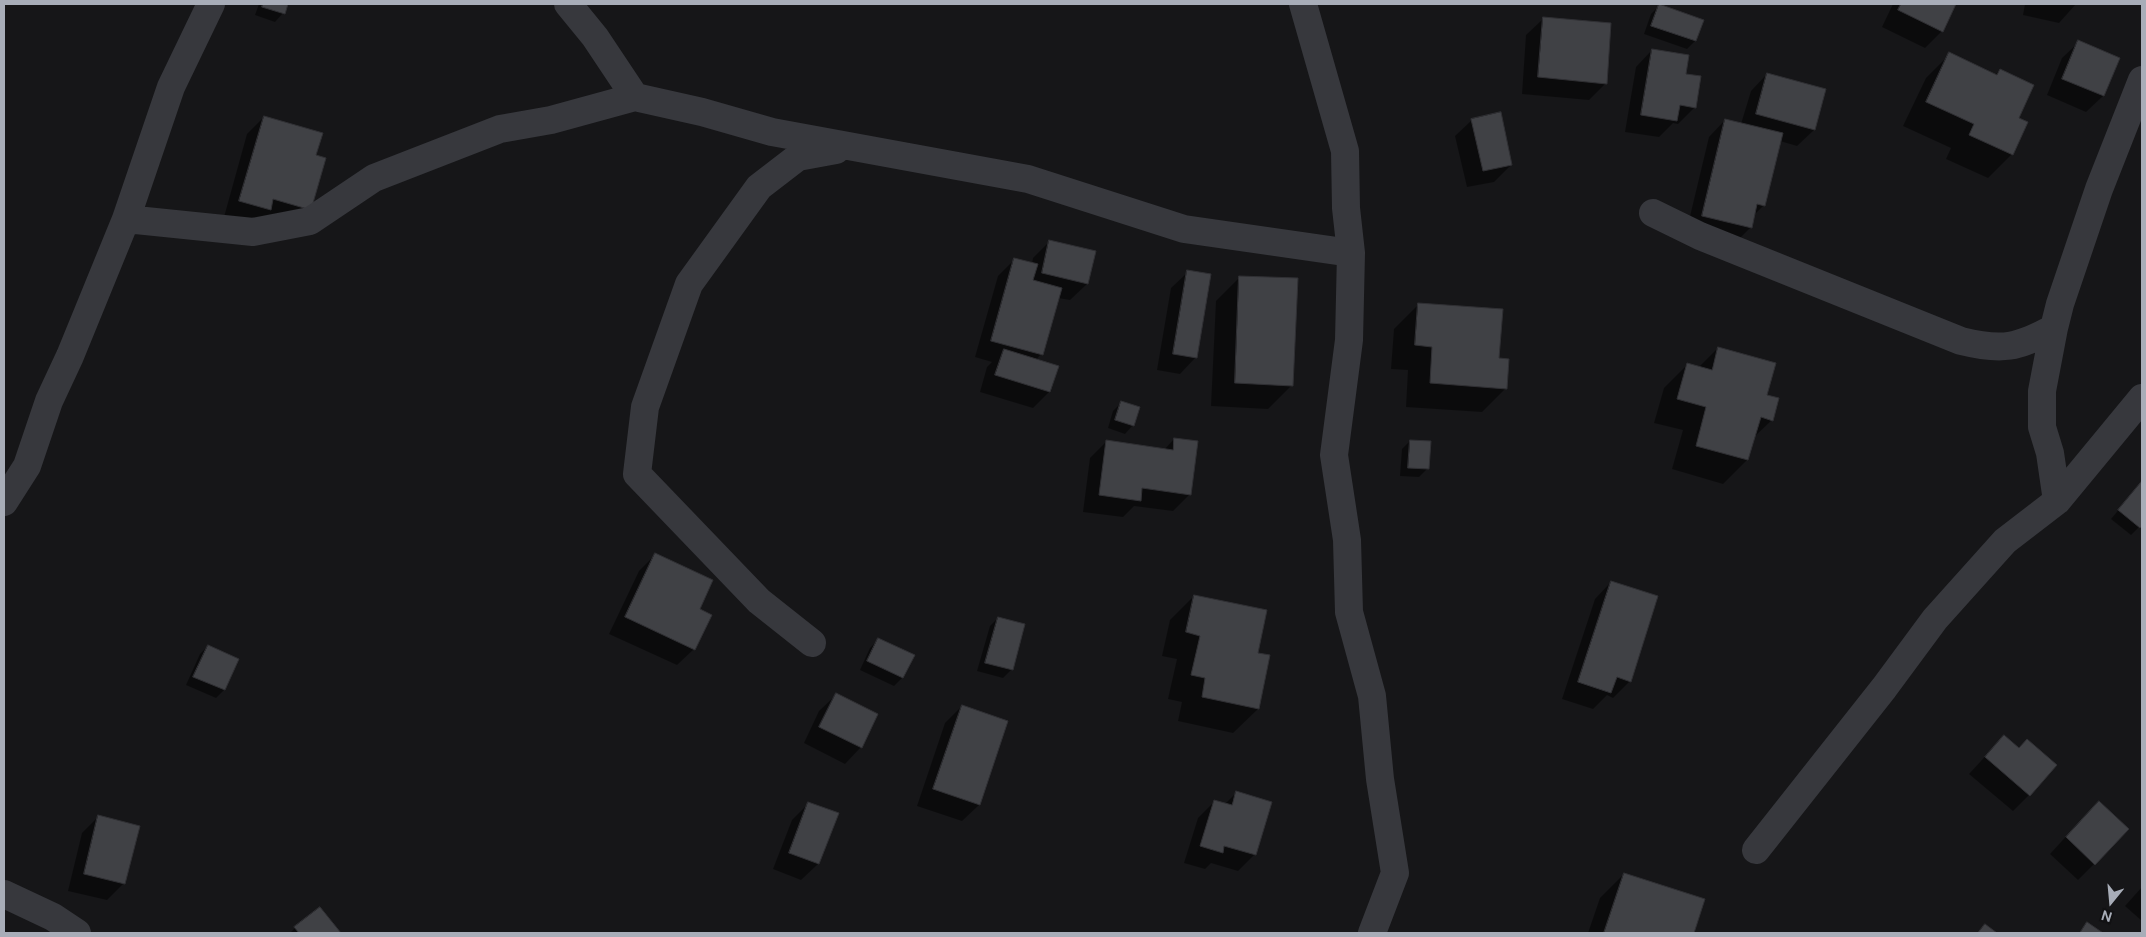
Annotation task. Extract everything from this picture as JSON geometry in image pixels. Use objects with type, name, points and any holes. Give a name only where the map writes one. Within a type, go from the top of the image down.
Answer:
[{"type":"street","points":[[4,502],[27,466],[49,401],[70,356],[126,219],[170,87],[211,4]]},
{"type":"street","points":[[568,4],[595,37],[635,97]]},
{"type":"street","points":[[1303,4],[1345,151],[1346,208],[1351,253],[1349,340],[1334,455],[1347,540],[1349,612],[1372,696],[1380,779],[1395,873],[1372,933]]},
{"type":"street","points":[[2057,501],[2050,453],[2042,427],[2042,391],[2054,328],[2060,304],[2099,189],[2142,80]]},
{"type":"street","points":[[126,219],[253,232],[310,221],[374,178],[500,128],[551,120],[635,97],[702,112],[772,132],[1028,179],[1184,229],[1351,253]]},
{"type":"street","points":[[812,643],[759,601],[637,474],[645,408],[689,284],[759,187],[798,157],[852,147]]},
{"type":"street","points":[[1653,213],[1700,236],[1961,341],[1999,348],[2028,343],[2054,328]]},
{"type":"street","points":[[1756,850],[1884,688],[1935,619],[2006,541],[2057,501],[2142,398]]},
{"type":"street","points":[[4,894],[53,916],[77,933]]},
{"type":"building","points":[[263,4],[288,4],[285,14],[262,7]]},
{"type":"building","points":[[1659,4],[1704,20],[1696,41],[1651,26]]},
{"type":"building","points":[[1901,4],[1956,4],[1943,32],[1898,10]]},
{"type":"building","points":[[1543,17],[1611,23],[1607,84],[1538,77]]},
{"type":"building","points":[[2078,40],[2120,58],[2104,96],[2062,79]]},
{"type":"building","points":[[1652,49],[1689,55],[1686,74],[1701,76],[1696,108],[1680,105],[1677,121],[1641,115]]},
{"type":"building","points":[[1949,52],[1997,75],[2000,69],[2034,85],[2019,118],[2028,122],[2013,155],[1969,135],[1974,124],[1926,102]]},
{"type":"building","points":[[1767,73],[1826,89],[1815,130],[1756,114]]},
{"type":"building","points":[[1501,112],[1512,165],[1483,171],[1471,119]]},
{"type":"building","points":[[264,116],[323,133],[316,155],[326,158],[311,210],[273,199],[271,210],[239,201]]},
{"type":"building","points":[[1725,119],[1783,133],[1765,206],[1757,204],[1752,228],[1702,216]]},
{"type":"building","points":[[1049,240],[1096,251],[1088,284],[1042,273]]},
{"type":"building","points":[[1014,258],[1038,264],[1033,280],[1062,288],[1043,355],[991,341]]},
{"type":"building","points":[[1187,270],[1211,274],[1197,358],[1173,354]]},
{"type":"building","points":[[1239,276],[1298,278],[1293,386],[1235,383]]},
{"type":"building","points":[[1418,303],[1503,309],[1499,358],[1509,359],[1507,389],[1430,383],[1432,347],[1415,345]]},
{"type":"building","points":[[1718,347],[1776,363],[1767,395],[1779,398],[1773,421],[1761,417],[1748,460],[1696,446],[1706,407],[1677,399],[1687,363],[1712,370]]},
{"type":"building","points":[[1004,349],[1059,366],[1050,392],[995,375]]},
{"type":"building","points":[[1121,401],[1140,407],[1134,426],[1115,420]]},
{"type":"building","points":[[1174,438],[1198,441],[1191,495],[1142,488],[1141,501],[1099,495],[1106,440],[1173,450]]},
{"type":"building","points":[[1410,440],[1431,441],[1429,469],[1408,468]]},
{"type":"building","points":[[2142,481],[2142,526],[2140,528],[2118,510]]},
{"type":"building","points":[[655,553],[713,580],[700,609],[712,615],[695,650],[625,617]]},
{"type":"building","points":[[1611,581],[1658,596],[1631,682],[1617,677],[1611,693],[1578,682]]},
{"type":"building","points":[[1194,595],[1267,610],[1258,653],[1270,655],[1259,709],[1202,697],[1205,678],[1191,675],[1200,636],[1186,632]]},
{"type":"building","points":[[998,617],[1025,624],[1013,670],[985,663]]},
{"type":"building","points":[[878,638],[915,655],[903,678],[867,661]]},
{"type":"building","points":[[208,645],[239,659],[225,690],[193,677]]},
{"type":"building","points":[[836,693],[878,714],[862,748],[819,727]]},
{"type":"building","points":[[962,705],[1008,721],[980,805],[933,789]]},
{"type":"building","points":[[2004,735],[2019,748],[2027,739],[2057,765],[2030,796],[1985,757]]},
{"type":"building","points":[[1236,791],[1272,802],[1256,855],[1224,846],[1223,853],[1200,846],[1214,800],[1232,805]]},
{"type":"building","points":[[2099,801],[2129,829],[2095,865],[2066,837]]},
{"type":"building","points":[[808,802],[839,813],[819,864],[789,853]]},
{"type":"building","points":[[98,815],[140,826],[125,884],[84,874]]},
{"type":"building","points":[[1624,873],[1705,899],[1694,933],[1604,933]]},
{"type":"building","points":[[320,907],[341,933],[299,933],[294,927]]},
{"type":"building","points":[[2087,922],[2103,933],[2080,933]]},
{"type":"building","points":[[1985,924],[1997,933],[1978,933]]}]
